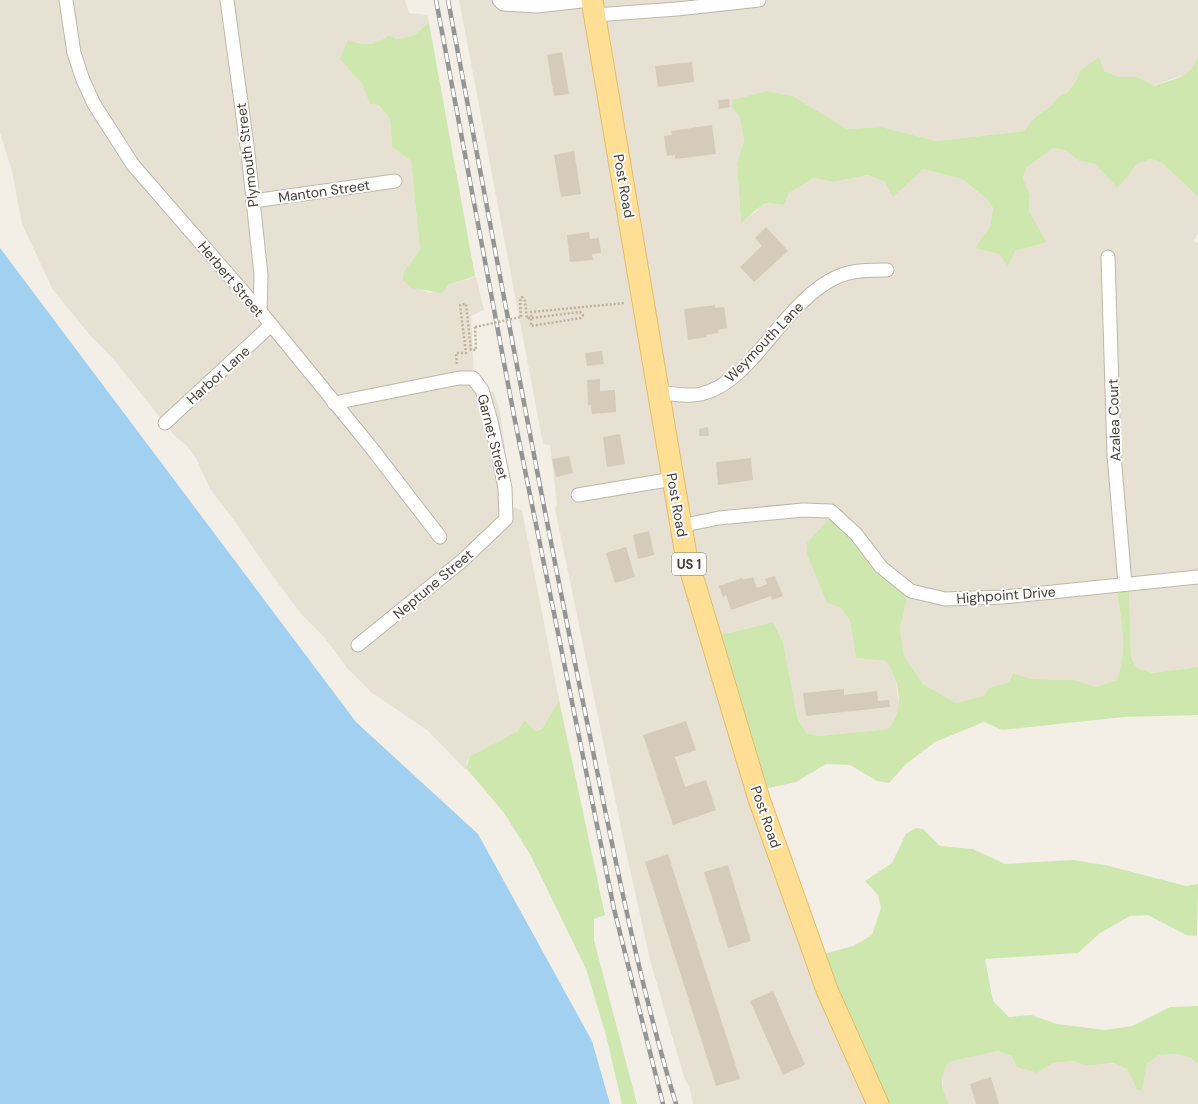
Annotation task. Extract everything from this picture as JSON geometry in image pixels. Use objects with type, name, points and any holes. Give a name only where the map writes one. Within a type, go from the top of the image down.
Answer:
[{"type":"main road","name":"Post Road","points":[[592,5],[686,556],[759,799],[827,990],[878,1104]]},
{"type":"street","name":"Herbert Street","points":[[66,0],[74,54],[83,80],[94,104],[133,166],[260,311],[270,326],[334,403],[440,537]]},
{"type":"street","name":"Plymouth Street","points":[[227,0],[261,275],[260,311]]},
{"type":"street","points":[[499,0],[503,4],[536,6],[592,5],[678,10],[759,0]]},
{"type":"street","name":"Manton Street","points":[[253,201],[395,180]]},
{"type":"street","name":"Azalea Court","points":[[1108,256],[1114,455],[1125,584]]},
{"type":"street","name":"Weymouth Lane","points":[[659,392],[683,395],[701,394],[718,388],[733,378],[746,365],[794,309],[823,286],[838,277],[856,271],[887,270]]},
{"type":"street","name":"Harbor Lane","points":[[165,423],[270,326]]},
{"type":"street","name":"Garnet Street","points":[[334,403],[459,378],[474,378],[482,390],[491,421],[505,488],[506,520]]},
{"type":"street","points":[[578,495],[673,479]]},
{"type":"street","name":"Highpoint Drive","points":[[680,526],[719,518],[803,510],[831,511],[856,534],[881,567],[905,586],[912,591],[945,599],[1003,598],[1198,577]]},
{"type":"street","name":"Neptune Street","points":[[358,645],[463,560],[506,520]]},
{"type":"path","points":[[459,378],[456,354],[466,353],[460,305],[466,304],[471,350],[476,350],[475,327],[521,317],[520,301],[522,297],[525,301],[527,319],[528,318],[532,318],[580,312],[583,315],[581,318],[531,326],[531,312],[643,301]]},
{"type":"shaded area","points":[[0,0],[405,0],[409,13],[428,15],[429,23],[413,36],[396,39],[389,35],[381,42],[362,45],[340,59],[362,84],[370,104],[379,105],[390,119],[392,147],[411,161],[420,250],[404,271],[416,288],[430,293],[448,285],[476,277],[484,310],[471,316],[474,378],[482,390],[494,392],[500,412],[513,507],[522,510],[559,700],[542,729],[536,731],[524,720],[518,731],[470,756],[467,761],[466,770],[427,730],[371,692],[347,668],[325,638],[302,615],[272,575],[210,489],[196,458],[187,446],[174,435],[115,361],[89,334],[53,290],[22,224],[12,171],[0,133]]},
{"type":"shaded area","points":[[459,0],[1198,0],[1198,56],[1195,65],[1188,73],[1153,86],[1137,77],[1119,77],[1104,71],[1099,58],[1080,71],[1077,79],[1067,93],[1059,96],[1051,106],[1035,117],[1024,131],[936,141],[882,127],[847,129],[793,96],[767,91],[735,109],[740,117],[744,141],[737,163],[741,223],[766,203],[784,205],[789,193],[814,178],[834,182],[868,175],[885,182],[893,196],[923,169],[962,179],[987,199],[993,208],[990,226],[976,248],[1015,251],[1047,242],[1029,211],[1030,195],[1023,178],[1026,168],[1053,148],[1065,150],[1079,161],[1095,164],[1118,187],[1137,164],[1151,159],[1162,163],[1198,197],[1198,234],[1193,241],[1198,243],[1198,667],[1152,673],[1137,668],[1131,657],[1129,586],[1116,588],[1125,642],[1123,663],[1117,680],[1096,687],[1074,680],[1032,679],[1013,673],[1009,682],[989,688],[983,696],[956,703],[923,684],[904,656],[900,628],[909,591],[827,603],[841,608],[850,621],[856,658],[886,661],[895,674],[899,706],[894,721],[888,729],[819,736],[807,733],[798,720],[783,642],[773,622],[712,637],[878,1104],[693,1104],[650,960],[625,847],[555,509],[557,505],[550,445],[543,444]]},
{"type":"shaded area","points":[[998,1051],[1012,1056],[1037,1073],[1053,1063],[1074,1061],[1086,1066],[1113,1063],[1127,1069],[1137,1090],[1142,1091],[1147,1064],[1159,1055],[1177,1054],[1191,1058],[1198,1065],[1198,1104],[949,1104],[943,1091],[942,1073],[949,1062]]},
{"type":"green space","points":[[429,23],[475,276],[448,285],[442,293],[411,288],[403,280],[404,271],[420,250],[411,161],[392,147],[390,119],[379,105],[370,104],[362,84],[340,59],[348,40],[370,44],[384,39],[389,35],[396,39],[413,36]]},
{"type":"green space","points":[[1198,56],[1198,197],[1162,163],[1151,159],[1137,164],[1118,188],[1095,164],[1079,161],[1065,150],[1053,148],[1026,168],[1023,178],[1030,195],[1029,211],[1047,242],[1015,251],[1008,266],[999,254],[975,248],[990,226],[993,208],[987,199],[962,179],[923,169],[893,197],[885,182],[868,175],[834,182],[814,178],[789,193],[784,205],[766,203],[753,212],[741,224],[737,163],[744,141],[740,117],[731,106],[733,100],[767,91],[793,96],[847,129],[882,127],[936,141],[1024,131],[1035,117],[1051,106],[1059,96],[1067,93],[1077,79],[1080,71],[1099,57],[1104,71],[1119,77],[1137,77],[1154,86],[1181,77],[1191,69]]},
{"type":"green space","points":[[830,518],[909,591],[900,628],[904,656],[923,684],[956,703],[983,696],[989,688],[1009,682],[1013,673],[1032,679],[1074,680],[1096,687],[1117,680],[1123,656],[1123,634],[1116,587],[1129,586],[1131,657],[1137,668],[1152,673],[1198,667],[1198,715],[1124,717],[1002,730],[984,722],[935,742],[906,764],[889,783],[877,781],[850,765],[826,764],[796,782],[759,790],[712,637],[773,622],[783,642],[798,720],[807,733],[819,736],[888,729],[897,713],[899,695],[895,677],[891,669],[886,661],[856,658],[850,621],[841,608],[827,603],[807,554],[807,543]]},
{"type":"green space","points":[[559,700],[605,915],[594,919],[594,940],[637,1104],[622,1104],[606,1035],[586,969],[531,856],[504,813],[466,768],[470,756],[518,731],[524,720],[536,731],[542,729]]},
{"type":"green space","points":[[916,828],[923,829],[940,846],[973,849],[1005,864],[1073,860],[1105,865],[1186,886],[1198,884],[1197,936],[1186,935],[1148,915],[1130,916],[1100,933],[1078,953],[985,959],[993,1001],[1009,1017],[1031,1015],[1057,1024],[1105,1030],[1132,1026],[1170,1007],[1198,1006],[1198,1065],[1191,1058],[1177,1054],[1159,1055],[1147,1064],[1142,1091],[1137,1090],[1127,1069],[1113,1063],[1086,1066],[1074,1061],[1053,1063],[1037,1073],[1017,1067],[1012,1056],[998,1051],[949,1062],[943,1073],[942,1083],[949,1104],[878,1104],[817,956],[853,946],[872,935],[881,908],[878,895],[865,881],[892,863],[906,834]]},
{"type":"water","points":[[0,248],[356,722],[478,834],[592,1041],[610,1104],[0,1104]]},
{"type":"building","points":[[562,52],[569,94],[554,96],[547,55]]},
{"type":"building","points":[[692,62],[694,82],[658,87],[655,66]]},
{"type":"building","points":[[729,99],[730,107],[719,109],[718,100]]},
{"type":"building","points":[[712,125],[716,154],[675,159],[675,155],[667,156],[664,136],[672,135],[671,131]]},
{"type":"building","points":[[574,151],[581,194],[561,197],[554,155]]},
{"type":"building","points":[[766,227],[788,251],[754,282],[740,267],[762,246],[755,238]]},
{"type":"building","points":[[589,232],[590,239],[599,238],[601,253],[592,254],[593,260],[570,262],[567,235]]},
{"type":"building","points":[[715,305],[715,308],[724,307],[727,328],[718,330],[718,333],[706,335],[707,337],[688,340],[684,309]]},
{"type":"building","points":[[602,351],[604,364],[587,366],[585,353]]},
{"type":"building","points":[[600,379],[600,391],[615,390],[616,412],[592,414],[591,405],[588,405],[587,380]]},
{"type":"building","points":[[708,427],[709,436],[699,436],[699,429]]},
{"type":"building","points":[[620,434],[625,464],[607,467],[603,437]]},
{"type":"building","points":[[569,456],[573,473],[556,477],[552,459]]},
{"type":"building","points":[[751,458],[753,480],[718,485],[716,462]]},
{"type":"building","points":[[649,531],[654,555],[638,559],[633,535]]},
{"type":"building","points":[[626,547],[635,577],[615,583],[606,553]]},
{"type":"building","points":[[775,576],[783,596],[772,600],[771,596],[731,610],[726,595],[723,597],[719,586],[742,578],[742,580],[753,577],[757,588],[767,584],[765,579]]},
{"type":"building","points":[[844,689],[844,695],[877,691],[878,701],[889,700],[890,707],[806,716],[803,693]]},
{"type":"building","points":[[686,721],[696,750],[675,757],[685,787],[706,780],[716,810],[673,825],[643,735]]},
{"type":"building","points":[[668,854],[740,1079],[716,1086],[645,862]]},
{"type":"building","points":[[728,865],[751,941],[728,948],[704,872]]},
{"type":"building","points":[[773,991],[805,1065],[783,1075],[750,1001]]},
{"type":"building","points":[[991,1077],[999,1104],[976,1104],[970,1084]]},
{"type":"railway","points":[[436,0],[514,416],[614,909],[663,1104]]},
{"type":"railway","points":[[448,0],[532,445],[605,811],[637,958],[676,1104]]}]
